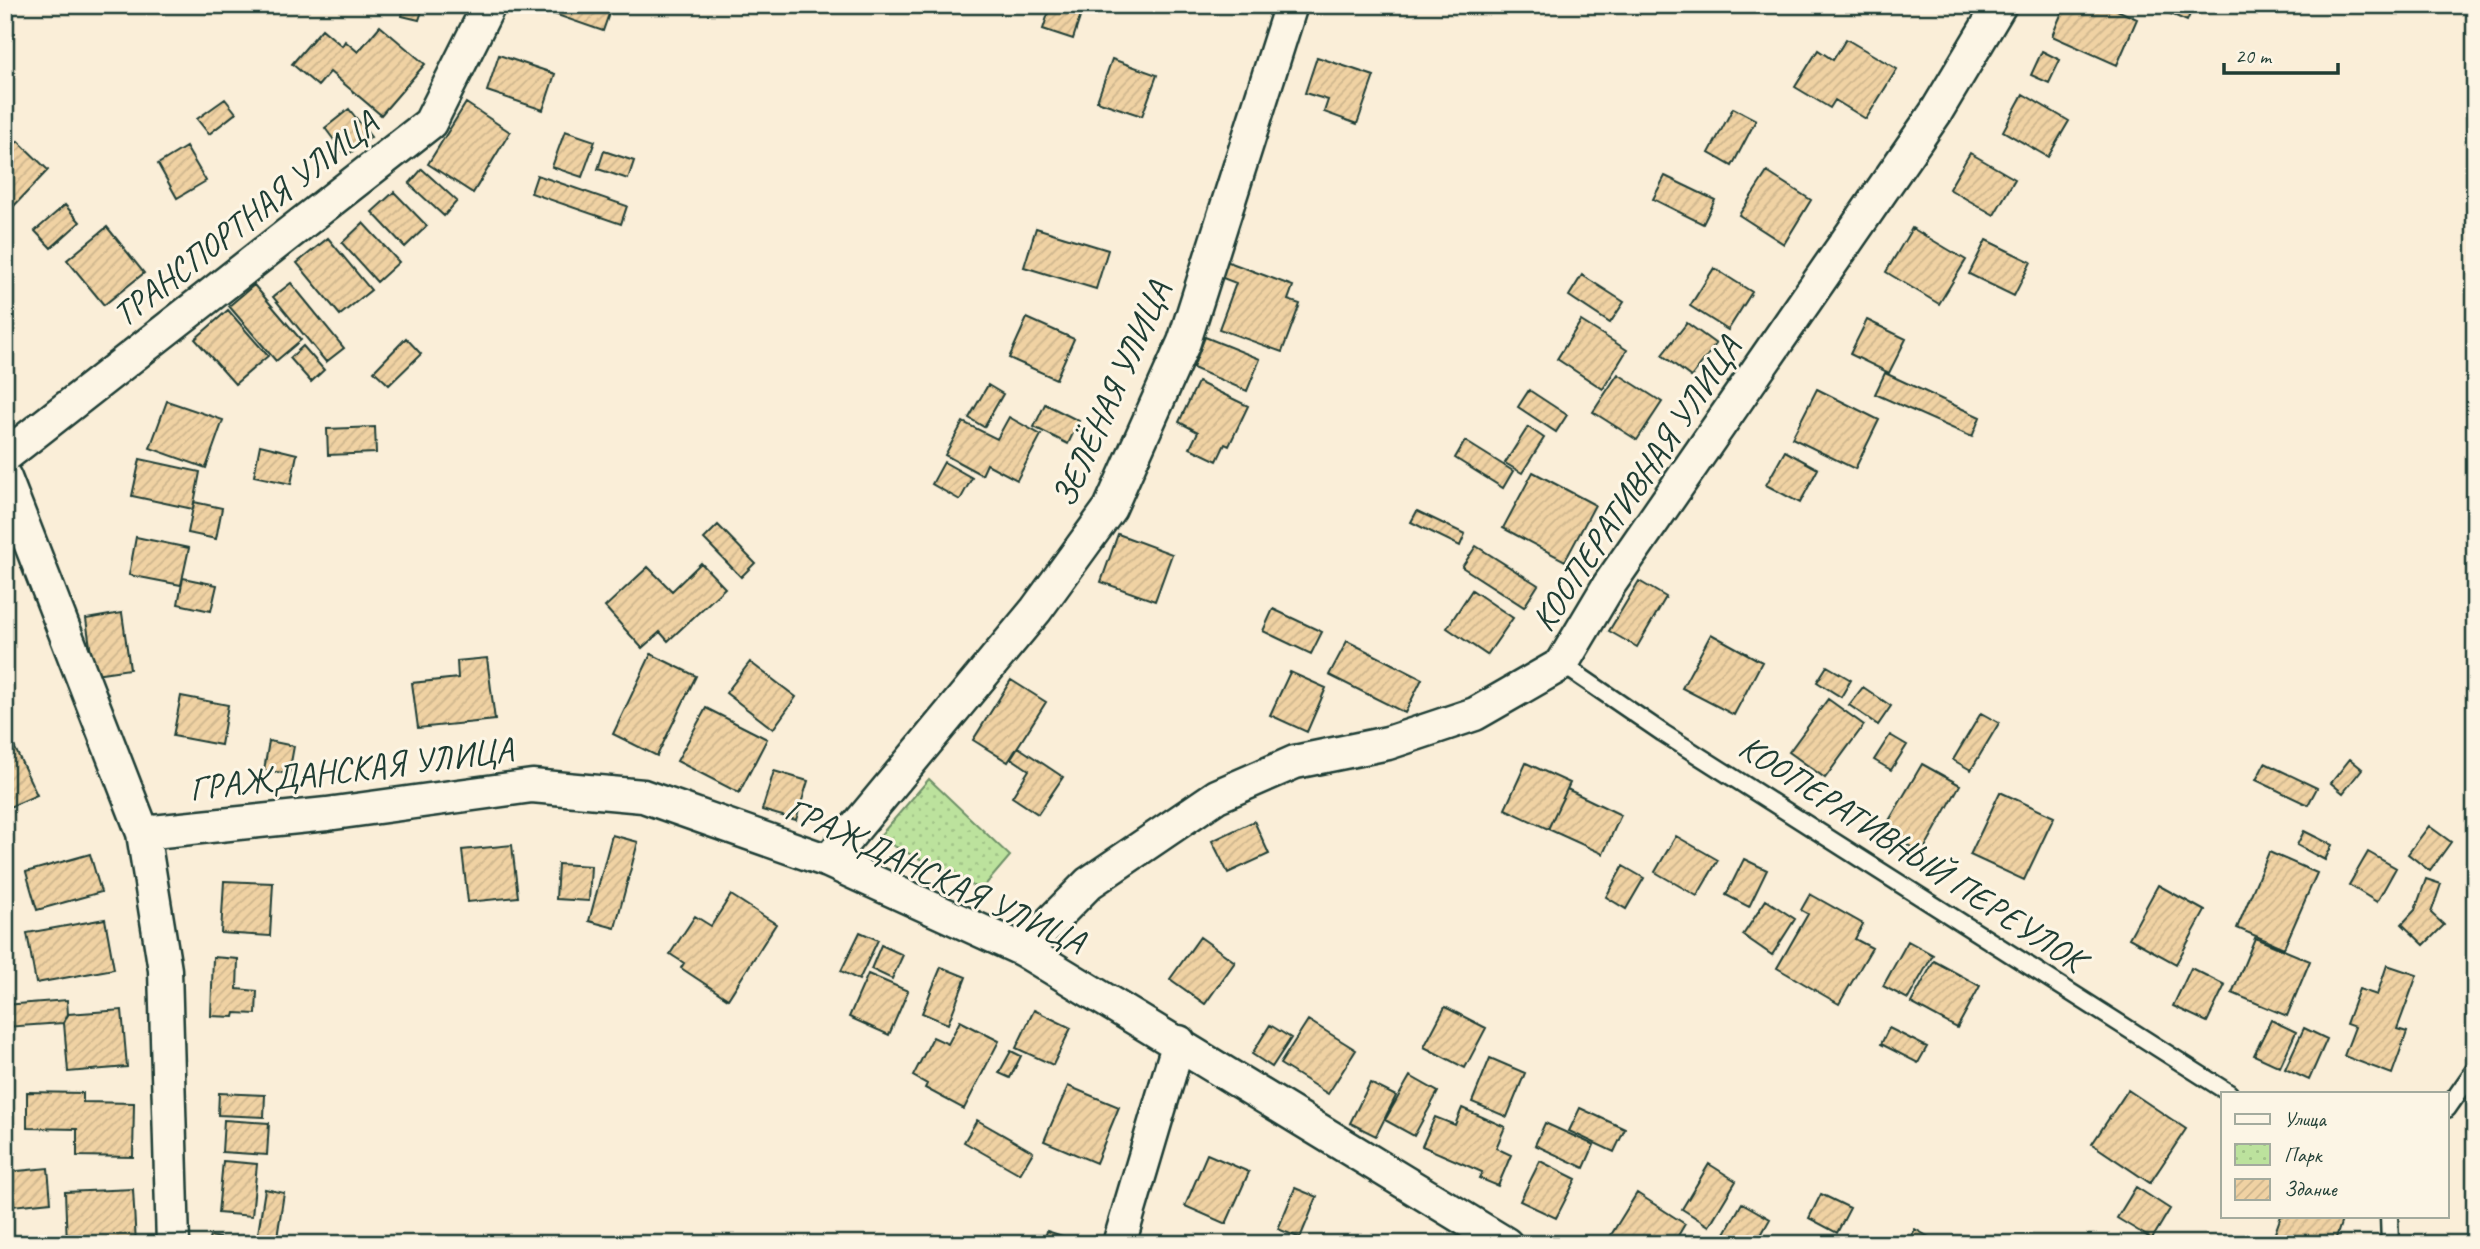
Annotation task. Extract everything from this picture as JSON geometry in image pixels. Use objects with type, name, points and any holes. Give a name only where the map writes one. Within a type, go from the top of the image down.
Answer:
[{"type":"street","name":"ТРАНСПОРТНАЯ УЛИЦА","points":[[5,456],[430,123],[489,5]]},
{"type":"street","name":"ЗЕЛЁНАЯ УЛИЦА","points":[[828,861],[1035,610],[1110,508],[1184,342],[1291,5]]},
{"type":"street","name":"КООПЕРАТИВНАЯ УЛИЦА","points":[[1023,950],[1089,883],[1217,796],[1295,762],[1388,743],[1475,714],[1562,664],[1609,585],[1936,111],[2000,5]]},
{"type":"street","points":[[5,478],[144,833],[165,970],[173,1244]]},
{"type":"street","name":"ГРАЖДАНСКАЯ УЛИЦА","points":[[144,833],[327,814],[532,786],[643,796],[828,861],[1023,950],[1179,1042],[1506,1244]]},
{"type":"street","points":[[1119,1244],[1179,1042]]},
{"type":"lane","name":"КООПЕРАТИВНЫЙ ПЕРЕУЛОК","points":[[1562,664],[1663,733],[2228,1092]]},
{"type":"lane","points":[[2448,1108],[2475,1069]]},
{"type":"lane","points":[[2389,1218],[2390,1244]]},
{"type":"green space","points":[[929,779],[1010,856],[981,890],[878,838]]},
{"type":"building","points":[[405,5],[424,5],[419,20],[402,16]]},
{"type":"building","points":[[554,5],[612,5],[603,31],[551,13]]},
{"type":"building","points":[[1051,5],[1084,5],[1073,39],[1043,29]]},
{"type":"building","points":[[2065,5],[2106,5],[2137,19],[2117,65],[2052,36]]},
{"type":"building","points":[[2150,5],[2194,5],[2187,21]]},
{"type":"building","points":[[380,26],[425,64],[381,115],[330,72],[318,86],[292,64],[322,29],[342,46],[345,41],[358,52]]},
{"type":"building","points":[[1846,39],[1897,69],[1866,119],[1835,100],[1830,108],[1795,87],[1818,50],[1833,60]]},
{"type":"building","points":[[2042,51],[2060,60],[2049,83],[2031,75]]},
{"type":"building","points":[[499,55],[555,74],[543,110],[487,91]]},
{"type":"building","points":[[1317,57],[1374,76],[1357,124],[1324,112],[1328,100],[1305,93]]},
{"type":"building","points":[[1112,59],[1157,75],[1142,116],[1097,101]]},
{"type":"building","points":[[2023,94],[2069,121],[2048,157],[2003,131]]},
{"type":"building","points":[[225,99],[236,113],[209,134],[197,119]]},
{"type":"building","points":[[466,103],[510,132],[473,193],[428,164]]},
{"type":"building","points":[[1733,108],[1756,120],[1732,166],[1709,153]]},
{"type":"building","points":[[349,109],[371,137],[346,156],[325,128]]},
{"type":"building","points":[[565,131],[595,141],[582,177],[552,167]]},
{"type":"building","points":[[18,141],[48,170],[11,209],[5,203],[5,155]]},
{"type":"building","points":[[186,147],[206,181],[177,198],[158,164]]},
{"type":"building","points":[[604,151],[634,161],[628,179],[598,169]]},
{"type":"building","points":[[1970,153],[2015,179],[1994,215],[1949,189]]},
{"type":"building","points":[[422,169],[457,201],[444,216],[409,184]]},
{"type":"building","points":[[1767,172],[1811,200],[1784,244],[1739,215]]},
{"type":"building","points":[[537,175],[627,206],[621,224],[531,193]]},
{"type":"building","points":[[1665,176],[1715,200],[1703,224],[1653,199]]},
{"type":"building","points":[[394,192],[427,226],[405,247],[372,212]]},
{"type":"building","points":[[65,205],[80,222],[51,248],[35,231]]},
{"type":"building","points":[[363,223],[399,262],[377,282],[342,243]]},
{"type":"building","points":[[107,227],[144,273],[104,305],[67,260]]},
{"type":"building","points":[[1036,228],[1108,250],[1096,289],[1024,267]]},
{"type":"building","points":[[1912,228],[1966,260],[1939,304],[1886,272]]},
{"type":"building","points":[[328,238],[371,290],[340,315],[297,263]]},
{"type":"building","points":[[1986,240],[2031,262],[2014,296],[1969,274]]},
{"type":"building","points":[[1226,261],[1293,286],[1288,300],[1300,304],[1282,352],[1219,329],[1236,283],[1220,277]]},
{"type":"building","points":[[1714,268],[1752,292],[1728,330],[1690,306]]},
{"type":"building","points":[[1582,275],[1624,302],[1610,323],[1569,296]]},
{"type":"building","points":[[291,283],[344,348],[326,362],[273,297]]},
{"type":"building","points":[[254,285],[301,340],[276,361],[229,306]]},
{"type":"building","points":[[228,310],[268,356],[235,384],[195,339]]},
{"type":"building","points":[[1027,318],[1074,339],[1056,379],[1009,358]]},
{"type":"building","points":[[1867,320],[1906,339],[1889,373],[1850,354]]},
{"type":"building","points":[[1581,321],[1627,350],[1603,389],[1557,359]]},
{"type":"building","points":[[1687,323],[1716,344],[1691,377],[1662,355]]},
{"type":"building","points":[[1205,337],[1260,359],[1247,391],[1193,368]]},
{"type":"building","points":[[406,338],[421,354],[389,385],[374,371]]},
{"type":"building","points":[[303,346],[324,370],[311,382],[290,358]]},
{"type":"building","points":[[1885,373],[1980,417],[1972,437],[1875,394]]},
{"type":"building","points":[[1618,374],[1662,402],[1637,440],[1593,412]]},
{"type":"building","points":[[1198,382],[1248,406],[1229,446],[1225,444],[1217,461],[1190,448],[1198,432],[1179,422]]},
{"type":"building","points":[[988,385],[1003,394],[984,427],[969,418]]},
{"type":"building","points":[[1817,389],[1879,420],[1855,469],[1792,438]]},
{"type":"building","points":[[1529,390],[1567,415],[1556,432],[1518,407]]},
{"type":"building","points":[[167,401],[223,420],[206,468],[150,448]]},
{"type":"building","points":[[1045,404],[1079,421],[1068,444],[1034,427]]},
{"type":"building","points":[[1009,417],[1041,435],[1017,480],[987,464],[982,475],[945,455],[963,422],[997,439]]},
{"type":"building","points":[[375,427],[376,453],[328,455],[327,429]]},
{"type":"building","points":[[1528,427],[1544,438],[1522,473],[1505,463]]},
{"type":"building","points":[[1465,441],[1513,471],[1503,488],[1455,458]]},
{"type":"building","points":[[260,445],[297,454],[291,484],[254,476]]},
{"type":"building","points":[[1785,451],[1818,469],[1800,503],[1766,485]]},
{"type":"building","points":[[140,459],[200,472],[193,509],[132,496]]},
{"type":"building","points":[[944,462],[972,478],[960,500],[932,484]]},
{"type":"building","points":[[1533,472],[1595,505],[1565,561],[1503,528]]},
{"type":"building","points":[[194,502],[222,508],[216,539],[188,533]]},
{"type":"building","points":[[1417,511],[1465,534],[1460,546],[1411,522]]},
{"type":"building","points":[[718,525],[755,563],[741,577],[704,539]]},
{"type":"building","points":[[1118,534],[1172,554],[1155,601],[1101,582]]},
{"type":"building","points":[[136,537],[189,548],[181,585],[129,575]]},
{"type":"building","points":[[1476,546],[1538,585],[1524,607],[1462,567]]},
{"type":"building","points":[[701,563],[725,588],[668,641],[660,632],[642,648],[605,607],[648,567],[672,591]]},
{"type":"building","points":[[183,578],[217,585],[211,611],[178,604]]},
{"type":"building","points":[[1639,581],[1666,597],[1637,647],[1609,631]]},
{"type":"building","points":[[1472,590],[1513,618],[1487,655],[1447,628]]},
{"type":"building","points":[[1273,609],[1322,632],[1311,654],[1263,631]]},
{"type":"building","points":[[122,613],[130,669],[94,674],[86,619]]},
{"type":"building","points":[[1711,634],[1762,662],[1734,715],[1682,688]]},
{"type":"building","points":[[1347,641],[1422,679],[1405,713],[1329,675]]},
{"type":"building","points":[[651,654],[696,676],[657,756],[613,734]]},
{"type":"building","points":[[487,658],[495,720],[418,728],[412,683],[458,678],[457,661]]},
{"type":"building","points":[[750,662],[796,697],[773,729],[726,693]]},
{"type":"building","points":[[1827,666],[1851,680],[1841,697],[1817,682]]},
{"type":"building","points":[[1290,672],[1326,688],[1307,732],[1270,715]]},
{"type":"building","points":[[1011,680],[1046,702],[1008,762],[973,740]]},
{"type":"building","points":[[1863,687],[1891,706],[1878,725],[1849,705]]},
{"type":"building","points":[[181,696],[228,705],[221,745],[173,736]]},
{"type":"building","points":[[1828,699],[1864,725],[1825,778],[1789,752]]},
{"type":"building","points":[[706,708],[767,739],[739,793],[677,761]]},
{"type":"building","points":[[1981,713],[1999,723],[1971,770],[1953,760]]},
{"type":"building","points":[[5,727],[37,795],[5,809]]},
{"type":"building","points":[[1890,735],[1907,745],[1891,770],[1874,760]]},
{"type":"building","points":[[269,741],[294,746],[289,774],[264,770]]},
{"type":"building","points":[[1018,747],[1063,777],[1038,814],[1012,797],[1029,770],[1011,758]]},
{"type":"building","points":[[2350,759],[2362,769],[2343,793],[2331,783]]},
{"type":"building","points":[[1526,763],[1570,783],[1548,829],[1505,809]]},
{"type":"building","points":[[2265,763],[2317,788],[2308,805],[2256,780]]},
{"type":"building","points":[[1922,764],[1960,785],[1922,853],[1883,831]]},
{"type":"building","points":[[774,771],[808,781],[796,820],[762,810]]},
{"type":"building","points":[[1567,789],[1621,815],[1603,854],[1548,829]]},
{"type":"building","points":[[2000,792],[2054,817],[2024,880],[1970,855]]},
{"type":"building","points":[[1254,821],[1269,854],[1228,873],[1212,841]]},
{"type":"building","points":[[2429,826],[2451,842],[2430,871],[2408,854]]},
{"type":"building","points":[[2304,831],[2332,845],[2325,860],[2297,845]]},
{"type":"building","points":[[612,835],[638,842],[615,928],[589,921]]},
{"type":"building","points":[[1676,836],[1718,860],[1697,896],[1655,872]]},
{"type":"building","points":[[512,845],[518,897],[468,902],[462,850]]},
{"type":"building","points":[[2269,852],[2317,873],[2284,948],[2237,928]]},
{"type":"building","points":[[2368,852],[2396,868],[2377,902],[2349,885]]},
{"type":"building","points":[[90,854],[101,892],[37,910],[26,872]]},
{"type":"building","points":[[1744,859],[1767,870],[1749,907],[1726,895]]},
{"type":"building","points":[[558,864],[591,866],[589,901],[556,899]]},
{"type":"building","points":[[1623,866],[1644,878],[1626,909],[1606,897]]},
{"type":"building","points":[[2426,879],[2441,884],[2431,913],[2444,925],[2424,945],[2402,924],[2415,910]]},
{"type":"building","points":[[224,881],[273,883],[270,936],[221,933]]},
{"type":"building","points":[[2158,885],[2205,911],[2176,964],[2129,938]]},
{"type":"building","points":[[1810,894],[1863,924],[1855,939],[1872,948],[1839,1004],[1777,968],[1808,914],[1801,910]]},
{"type":"building","points":[[731,895],[776,924],[728,999],[681,968],[684,963],[670,954],[695,916],[711,926]]},
{"type":"building","points":[[1766,900],[1795,919],[1772,955],[1743,935]]},
{"type":"building","points":[[105,919],[114,969],[36,983],[27,933]]},
{"type":"building","points":[[860,932],[878,940],[859,980],[841,971]]},
{"type":"building","points":[[1200,937],[1235,962],[1205,1004],[1170,979]]},
{"type":"building","points":[[2255,938],[2310,961],[2287,1016],[2232,993]]},
{"type":"building","points":[[1908,941],[1933,955],[1908,999],[1883,986]]},
{"type":"building","points":[[881,945],[903,955],[892,979],[871,969]]},
{"type":"building","points":[[213,957],[238,959],[237,989],[257,991],[256,1014],[211,1016]]},
{"type":"building","points":[[1934,961],[1980,986],[1957,1028],[1911,1003]]},
{"type":"building","points":[[2387,965],[2417,975],[2397,1029],[2407,1032],[2392,1074],[2344,1056],[2355,1027],[2346,1024],[2359,989],[2377,995]]},
{"type":"building","points":[[941,967],[966,977],[948,1024],[922,1013]]},
{"type":"building","points":[[2191,968],[2225,985],[2207,1022],[2173,1006]]},
{"type":"building","points":[[868,974],[908,991],[889,1035],[849,1017]]},
{"type":"building","points":[[67,1000],[68,1015],[63,1023],[5,1027],[5,1005]]},
{"type":"building","points":[[1445,1007],[1486,1028],[1465,1068],[1424,1047]]},
{"type":"building","points":[[122,1010],[127,1067],[68,1072],[64,1023],[68,1014]]},
{"type":"building","points":[[1034,1010],[1071,1028],[1053,1065],[1016,1048]]},
{"type":"building","points":[[1308,1020],[1356,1050],[1328,1094],[1280,1064]]},
{"type":"building","points":[[2271,1020],[2296,1032],[2280,1067],[2254,1055]]},
{"type":"building","points":[[960,1021],[999,1041],[964,1109],[925,1088],[927,1084],[913,1076],[933,1037],[948,1044]]},
{"type":"building","points":[[1270,1025],[1291,1038],[1272,1067],[1252,1054]]},
{"type":"building","points":[[1889,1028],[1927,1047],[1918,1063],[1881,1044]]},
{"type":"building","points":[[2304,1028],[2327,1039],[2309,1080],[2285,1069]]},
{"type":"building","points":[[1011,1051],[1021,1056],[1010,1078],[999,1073]]},
{"type":"building","points":[[1490,1058],[1525,1073],[1507,1117],[1472,1102]]},
{"type":"building","points":[[1410,1076],[1438,1092],[1414,1136],[1385,1120]]},
{"type":"building","points":[[1370,1083],[1396,1096],[1376,1136],[1350,1123]]},
{"type":"building","points":[[1068,1086],[1119,1107],[1096,1163],[1044,1141]]},
{"type":"building","points":[[2128,1090],[2186,1129],[2150,1183],[2092,1144]]},
{"type":"building","points":[[27,1092],[83,1093],[83,1102],[134,1103],[133,1157],[77,1156],[77,1129],[27,1128]]},
{"type":"building","points":[[219,1093],[265,1095],[264,1117],[218,1115]]},
{"type":"building","points":[[1462,1108],[1505,1127],[1496,1148],[1511,1155],[1498,1186],[1479,1178],[1482,1172],[1422,1146],[1435,1117],[1455,1125]]},
{"type":"building","points":[[1580,1108],[1625,1129],[1614,1152],[1569,1131]]},
{"type":"building","points":[[224,1120],[269,1123],[267,1155],[222,1152]]},
{"type":"building","points":[[977,1120],[1033,1152],[1020,1174],[964,1142]]},
{"type":"building","points":[[1545,1123],[1594,1145],[1584,1168],[1535,1145]]},
{"type":"building","points":[[1207,1154],[1249,1172],[1226,1224],[1185,1206]]},
{"type":"building","points":[[223,1161],[257,1164],[252,1216],[218,1213]]},
{"type":"building","points":[[1540,1161],[1576,1179],[1556,1218],[1520,1201]]},
{"type":"building","points":[[1709,1164],[1736,1181],[1709,1226],[1682,1209]]},
{"type":"building","points":[[48,1168],[51,1202],[12,1206],[8,1172]]},
{"type":"building","points":[[2136,1187],[2170,1209],[2152,1239],[2117,1218]]},
{"type":"building","points":[[1295,1188],[1317,1197],[1300,1238],[1278,1229]]},
{"type":"building","points":[[133,1189],[136,1244],[67,1244],[65,1192]]},
{"type":"building","points":[[265,1189],[284,1193],[276,1244],[257,1240]]},
{"type":"building","points":[[1637,1193],[1685,1224],[1673,1244],[1606,1243]]},
{"type":"building","points":[[1821,1194],[1850,1208],[1837,1233],[1809,1218]]},
{"type":"building","points":[[1742,1203],[1770,1219],[1756,1244],[1719,1244]]},
{"type":"building","points":[[2280,1218],[2343,1218],[2334,1244],[2271,1244]]},
{"type":"building","points":[[1915,1229],[1941,1244],[1908,1244]]},
{"type":"building","points":[[1047,1231],[1084,1243],[1084,1244],[1043,1244]]},
{"type":"building","points":[[210,1236],[250,1244],[208,1244]]}]
